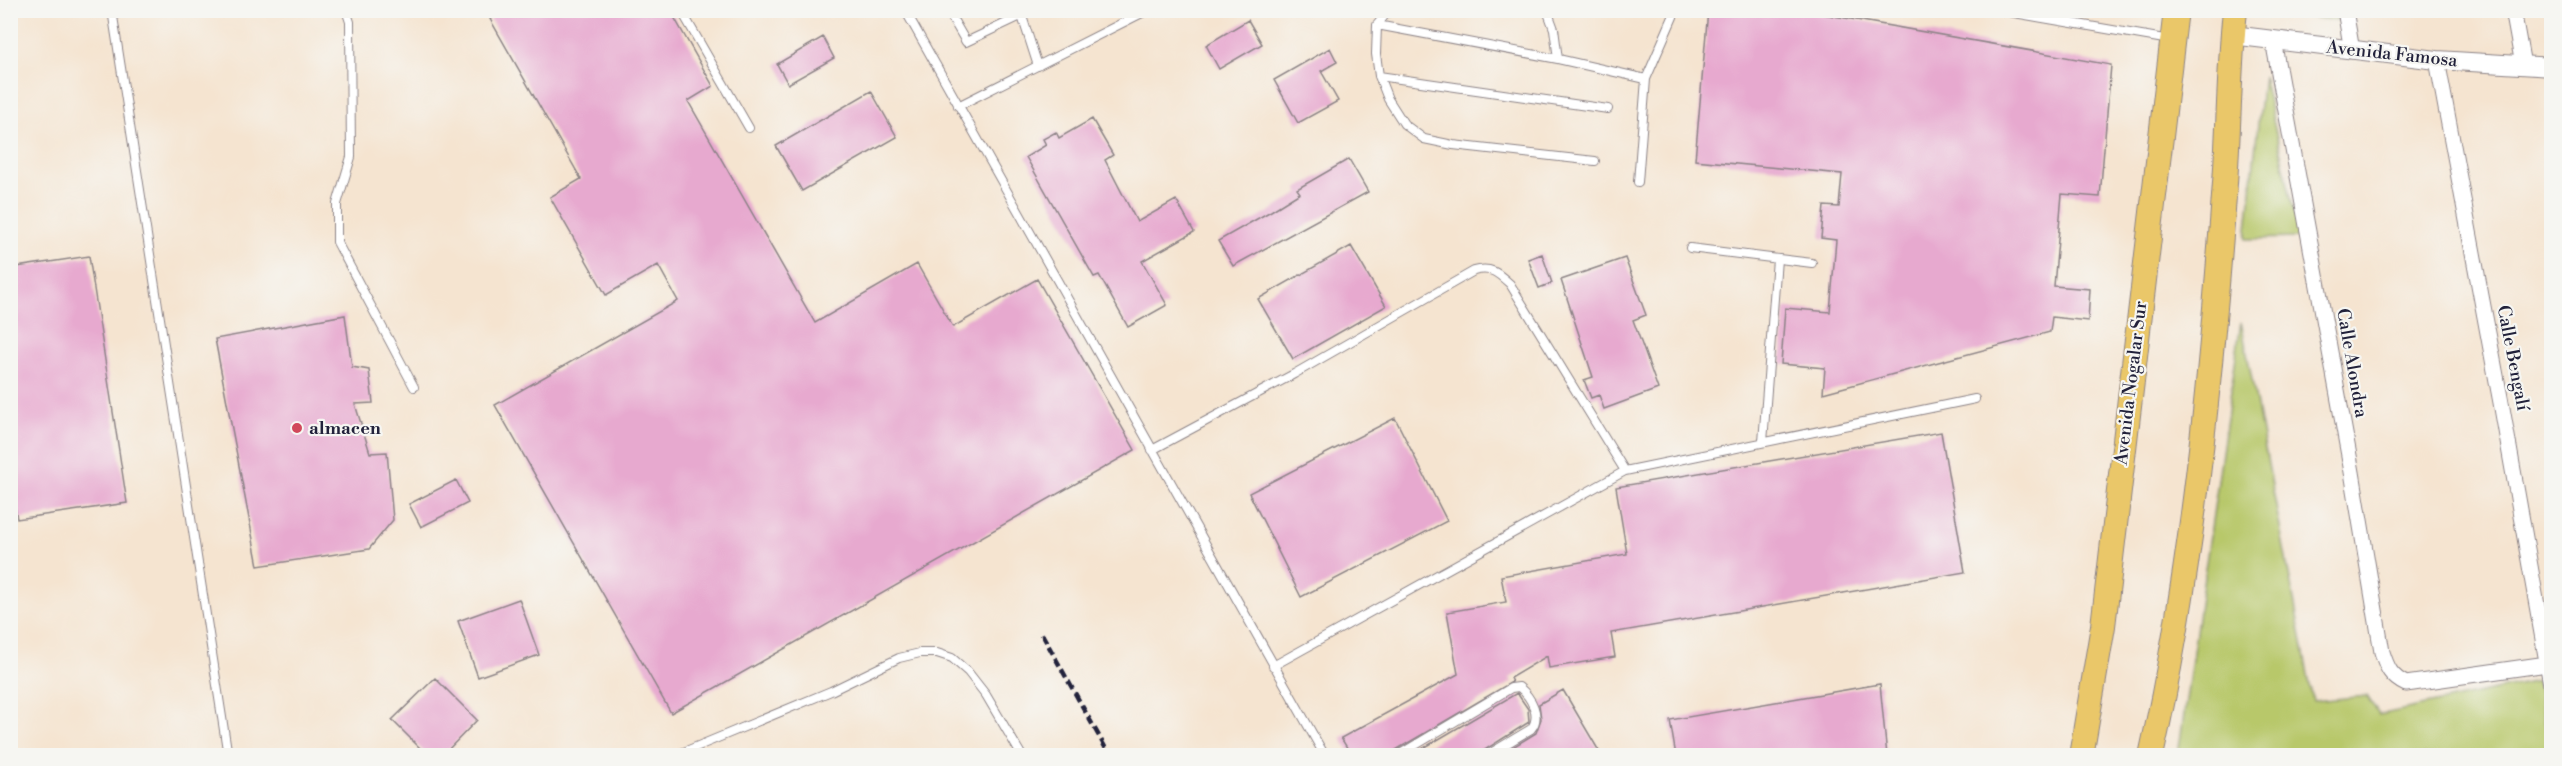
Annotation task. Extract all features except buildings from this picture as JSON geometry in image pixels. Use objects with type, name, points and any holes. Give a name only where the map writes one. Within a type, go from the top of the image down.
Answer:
[{"type":"highway","name":"Avenida Nogalar Sur","points":[[2081,756],[2103,626],[2175,10]]},
{"type":"highway","points":[[2151,756],[2166,689],[2205,418],[2225,182],[2235,10]]},
{"type":"street","points":[[2345,10],[2352,51]]},
{"type":"street","points":[[2513,10],[2523,65]]},
{"type":"street","name":"Avenida Famosa","points":[[2232,35],[2437,60],[2552,67]]},
{"type":"street","name":"Calle Alondra","points":[[2273,40],[2352,472],[2382,652],[2387,668],[2395,679],[2406,684],[2547,664]]},
{"type":"street","name":"Calle Bengalí","points":[[2437,60],[2552,690]]},
{"type":"lane","points":[[112,10],[228,756]]},
{"type":"lane","points":[[346,10],[350,22],[351,157],[337,204],[337,242],[414,387]]},
{"type":"lane","points":[[681,10],[749,128]]},
{"type":"lane","points":[[905,10],[1325,756]]},
{"type":"lane","points":[[954,10],[951,16],[966,42],[1021,13],[1038,66]]},
{"type":"lane","points":[[958,106],[1148,10]]},
{"type":"lane","points":[[1389,10],[1377,25],[1376,54],[1379,76],[1388,99],[1404,124],[1424,139],[1453,145],[1595,161]]},
{"type":"lane","points":[[1547,10],[1554,29],[1558,59]]},
{"type":"lane","points":[[1638,182],[1646,79],[1676,10]]},
{"type":"lane","points":[[1997,10],[2172,40]]},
{"type":"lane","points":[[1377,25],[1558,59],[1646,79]]},
{"type":"lane","points":[[1379,76],[1608,109]]},
{"type":"lane","points":[[1690,248],[1812,263]]},
{"type":"lane","points":[[1763,442],[1777,259]]},
{"type":"lane","points":[[1152,450],[1294,374],[1474,271],[1486,267],[1498,273],[1510,284],[1625,471]]},
{"type":"lane","points":[[1274,666],[1625,471],[1976,399]]},
{"type":"lane","points":[[674,756],[831,692],[899,658],[920,653],[952,658],[968,672],[986,695],[1022,756]]},
{"type":"lane","points":[[1397,756],[1511,688],[1519,687],[1524,691],[1537,714],[1536,723],[1531,729],[1485,756]]},
{"type":"green space","points":[[2266,11],[2337,11],[2340,21],[2339,21]]},
{"type":"green space","points":[[2263,76],[2300,238],[2246,239]]},
{"type":"green space","points":[[2241,322],[2313,701],[2367,696],[2379,715],[2537,681],[2551,755],[2178,755]]},
{"type":"railway","points":[[1042,634],[1110,756]]},
{"type":"place","name":"almacen","points":[[297,428]]}]
